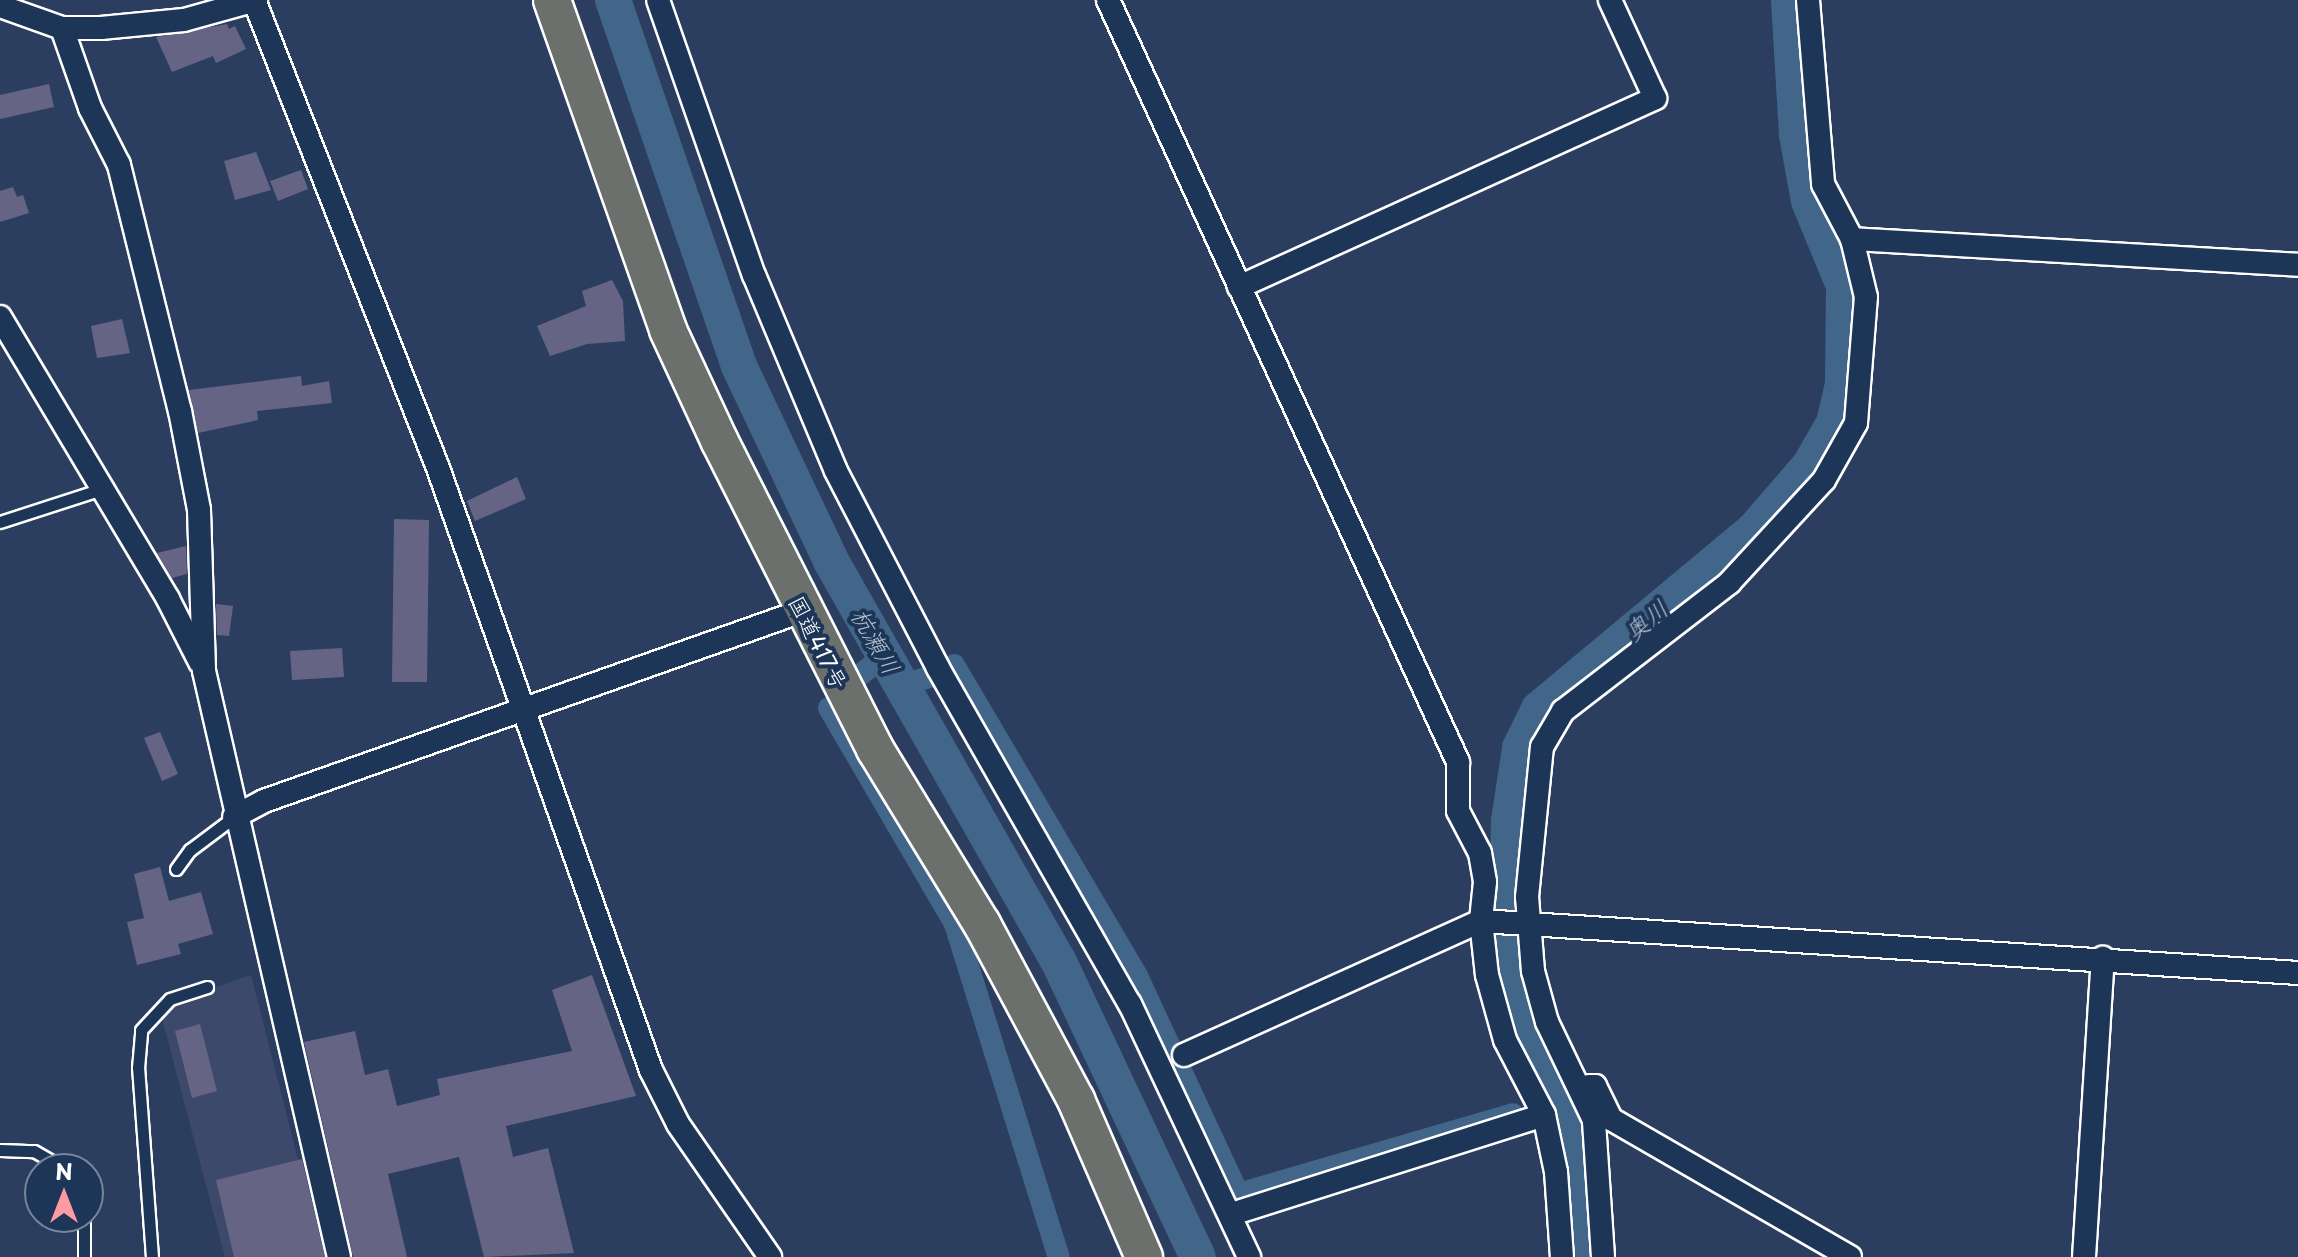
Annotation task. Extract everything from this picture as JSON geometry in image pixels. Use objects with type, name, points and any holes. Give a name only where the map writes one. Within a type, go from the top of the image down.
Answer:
[{"type":"highway","name":"国道417号","points":[[552,0],[668,330],[802,611],[1076,1100],[1144,1257]]},
{"type":"street","points":[[0,6],[62,28],[184,20],[255,0],[438,468],[651,1070],[678,1124],[770,1257]]},
{"type":"street","points":[[658,0],[754,275],[836,471],[938,668],[1130,1004],[1232,1214],[1249,1257]]},
{"type":"street","points":[[1108,0],[1458,762],[1458,811],[1480,853],[1485,882],[1481,921],[1487,975],[1505,1040],[1544,1115],[1556,1172],[1562,1257]]},
{"type":"street","points":[[1239,287],[1655,98],[1610,0]]},
{"type":"street","points":[[1603,1257],[1594,1120],[1547,1022],[1533,971],[1526,921],[1531,821],[1542,747],[1563,711],[1729,583],[1824,480],[1856,423],[1866,297],[1852,239],[1823,184],[1808,0]]},
{"type":"street","points":[[62,28],[90,108],[119,165],[180,411],[199,510],[204,671],[234,817],[339,1257]]},
{"type":"street","points":[[1852,239],[2298,265]]},
{"type":"street","points":[[0,317],[99,490],[168,599],[204,671]]},
{"type":"street","points":[[234,817],[264,801],[802,611]]},
{"type":"street","points":[[1184,1055],[1481,921],[1526,921],[2298,973]]},
{"type":"street","points":[[2084,1257],[2103,958]]},
{"type":"street","points":[[1580,1086],[1595,1086],[1611,1119],[1850,1257]]},
{"type":"street","points":[[1232,1214],[1544,1115]]},
{"type":"lane","points":[[0,522],[99,490]]},
{"type":"lane","points":[[176,869],[190,850],[234,817]]},
{"type":"lane","points":[[152,1257],[138,1068],[141,1030],[170,999],[207,987]]},
{"type":"lane","points":[[0,1150],[37,1153]]},
{"type":"lane","points":[[84,1233],[84,1257]]},
{"type":"shaded area","points":[[251,975],[323,1257],[225,1257],[159,1007]]},
{"type":"building","points":[[227,24],[229,29],[235,26],[246,49],[216,63],[213,56],[172,72],[156,37]]},
{"type":"building","points":[[49,84],[54,107],[0,119],[0,95]]},
{"type":"building","points":[[256,152],[271,190],[235,200],[224,161]]},
{"type":"building","points":[[301,170],[308,189],[278,201],[270,181]]},
{"type":"building","points":[[13,187],[17,197],[23,195],[29,213],[0,222],[0,191]]},
{"type":"building","points":[[612,280],[623,301],[625,341],[587,344],[550,356],[537,326],[586,306],[582,291]]},
{"type":"building","points":[[122,319],[130,353],[97,358],[91,326]]},
{"type":"building","points":[[301,376],[302,386],[329,381],[332,403],[257,411],[258,420],[198,433],[189,390]]},
{"type":"building","points":[[517,477],[526,499],[475,521],[467,501]]},
{"type":"building","points":[[394,519],[429,520],[427,682],[392,682]]},
{"type":"building","points":[[186,546],[187,574],[172,578],[157,553]]},
{"type":"building","points":[[216,604],[233,606],[229,636],[217,635]]},
{"type":"building","points":[[342,648],[344,677],[292,680],[290,651]]},
{"type":"building","points":[[160,732],[178,774],[162,781],[144,738]]},
{"type":"building","points":[[160,867],[169,901],[201,892],[213,934],[178,944],[181,954],[137,965],[127,922],[144,918],[134,874]]},
{"type":"building","points":[[592,975],[636,1096],[506,1126],[513,1157],[548,1148],[574,1253],[484,1257],[459,1157],[388,1174],[407,1257],[353,1257],[304,1042],[355,1031],[365,1075],[388,1069],[397,1106],[440,1095],[437,1079],[572,1051],[552,990]]},
{"type":"building","points":[[200,1024],[217,1091],[192,1098],[175,1031]]},
{"type":"building","points":[[302,1159],[325,1257],[234,1257],[216,1180]]},
{"type":"waterway","name":"杭瀬川","points":[[613,0],[739,366],[831,561],[1058,960],[1198,1257]]},
{"type":"waterway","name":"奥川","points":[[1585,1257],[1582,1193],[1569,1130],[1532,1051],[1506,973],[1509,821],[1520,748],[1539,709],[1753,531],[1810,465],[1834,423],[1843,385],[1844,286],[1809,201],[1797,135],[1789,0]]},
{"type":"waterway","points":[[860,675],[883,657]]},
{"type":"waterway","points":[[954,665],[1137,976],[1238,1194],[1513,1114]]},
{"type":"waterway","points":[[900,686],[932,676]]},
{"type":"waterway","points":[[829,708],[955,924],[1059,1257]]}]
